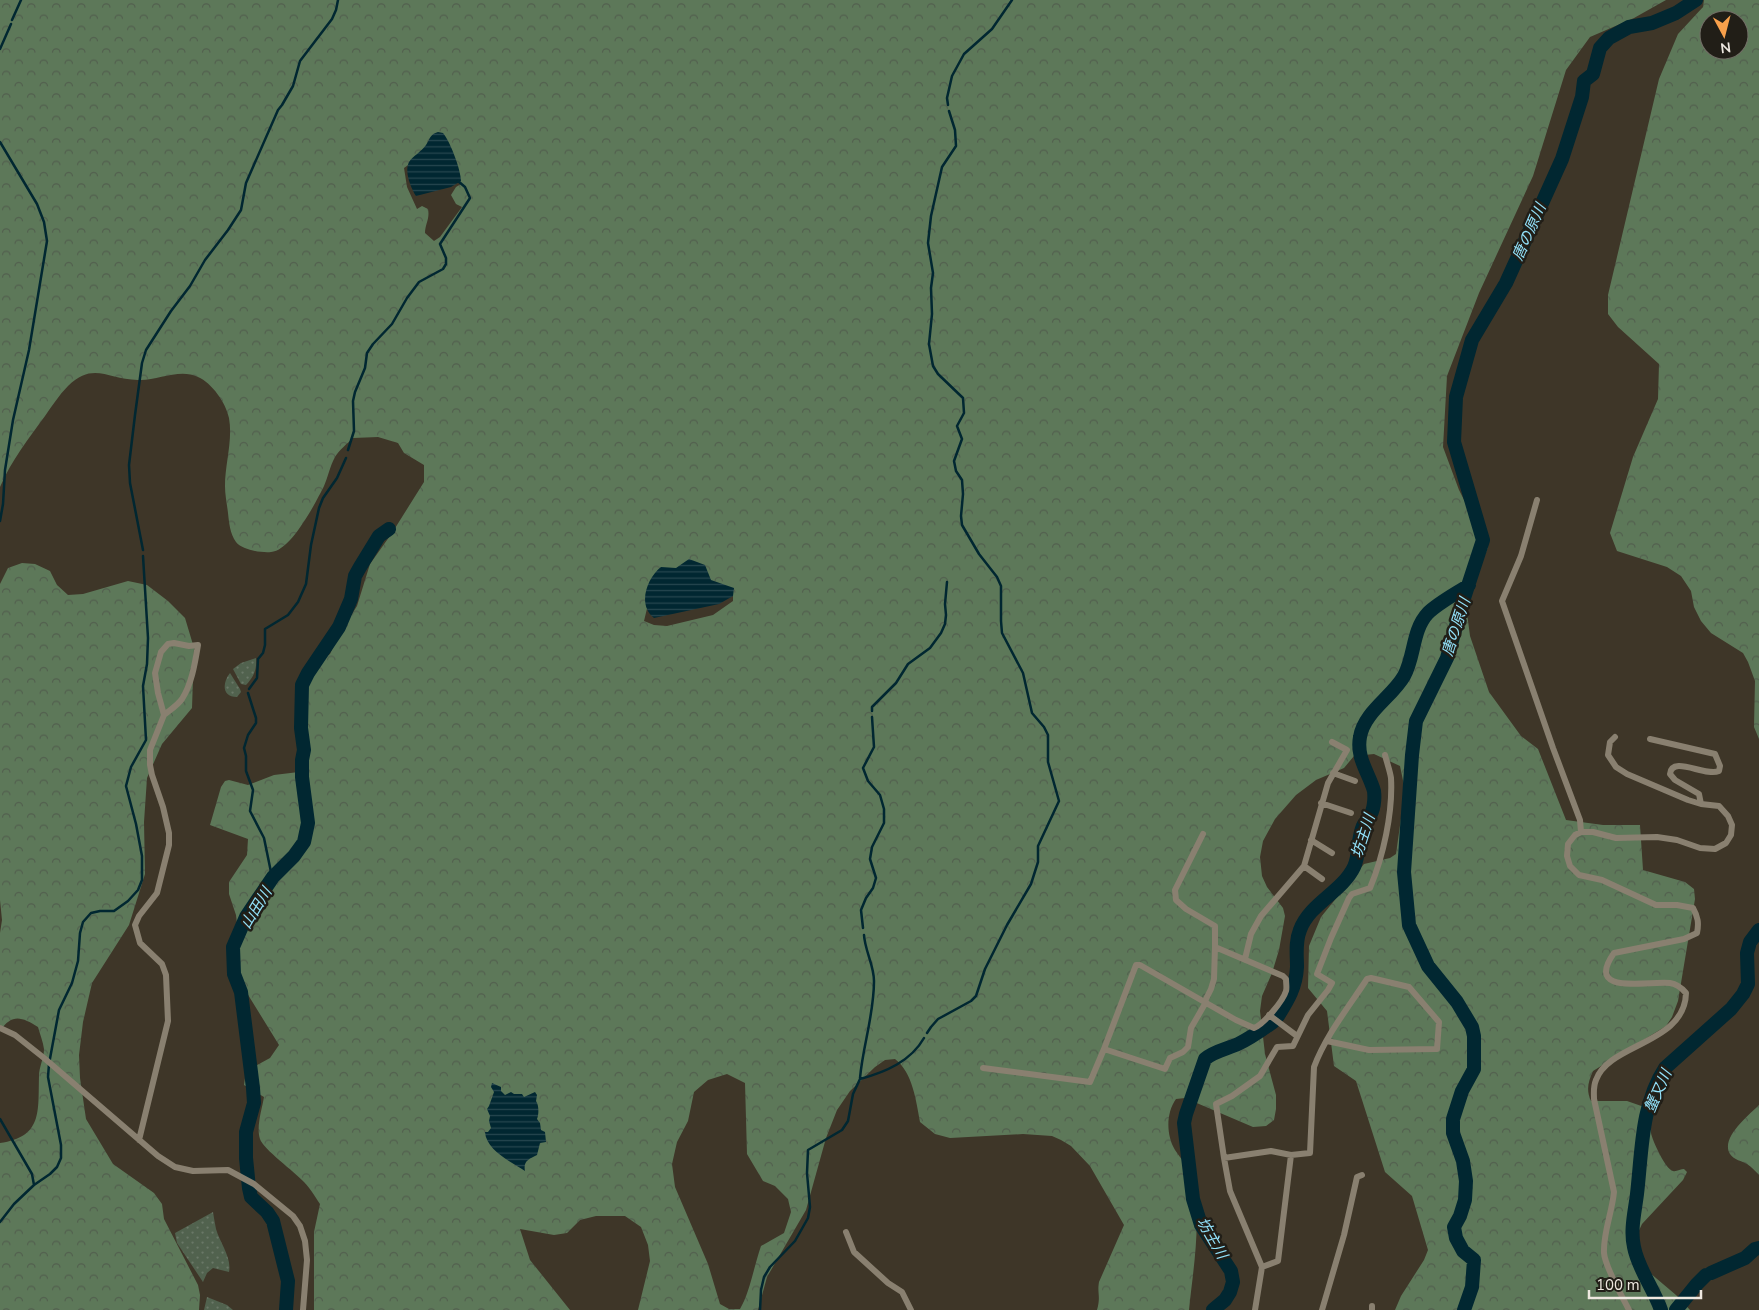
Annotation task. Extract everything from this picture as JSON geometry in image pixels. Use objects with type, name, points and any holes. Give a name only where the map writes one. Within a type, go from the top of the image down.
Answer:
[{"type":"street","points":[[1537,500],[1521,556],[1502,601],[1552,748],[1580,820],[1581,832]]},
{"type":"street","points":[[139,1140],[168,1021],[166,975],[162,964],[140,943],[135,925],[139,916],[157,893],[169,846],[169,833],[163,807],[150,765],[150,750],[164,715],[182,701],[192,675],[198,645],[168,644],[160,652],[155,673],[164,715]]},
{"type":"street","points":[[1615,737],[1610,742],[1608,755],[1616,767],[1627,774],[1701,804],[1719,806],[1728,816],[1732,825],[1731,835],[1726,843],[1715,849],[1700,848],[1677,840],[1658,837],[1616,838],[1593,832],[1581,832],[1575,835],[1568,844],[1567,856],[1570,866],[1579,876],[1602,880],[1656,905],[1677,905],[1692,908],[1697,915],[1699,925],[1697,933],[1684,939],[1614,953],[1608,961],[1606,968],[1608,976],[1613,982],[1621,984],[1669,983],[1680,986],[1686,993],[1686,1003],[1675,1020],[1664,1032],[1617,1058],[1605,1067],[1596,1078],[1594,1087],[1594,1099],[1614,1192],[1604,1256],[1629,1310]]},
{"type":"street","points":[[1650,739],[1715,754],[1720,766],[1719,771],[1713,773],[1679,764],[1670,770],[1670,774],[1675,780],[1699,794],[1701,804]]},
{"type":"street","points":[[1245,959],[1251,934],[1261,916],[1304,866],[1328,783],[1348,750],[1332,742]]},
{"type":"street","points":[[1255,1310],[1262,1268],[1230,1191],[1216,1104],[1260,1076],[1277,1046],[1293,1046],[1308,1015],[1332,983],[1318,974],[1318,970],[1349,898],[1352,894],[1370,888],[1377,870],[1390,800],[1391,777],[1385,755]]},
{"type":"street","points":[[1333,773],[1355,781]]},
{"type":"street","points":[[1321,803],[1351,814]]},
{"type":"street","points":[[1104,1049],[1165,1069],[1170,1058],[1188,1047],[1191,1028],[1206,1002],[1214,980],[1215,926],[1186,909],[1176,900],[1174,890],[1203,834]]},
{"type":"street","points":[[1311,840],[1332,853]]},
{"type":"street","points":[[1304,866],[1322,879]]},
{"type":"street","points":[[983,1068],[1090,1082],[1136,965],[1140,965],[1249,1026],[1254,1028],[1259,1026],[1269,1016],[1286,992],[1286,979],[1216,947]]},
{"type":"street","points":[[1224,1158],[1271,1151],[1291,1155],[1310,1153],[1314,1067],[1327,1041],[1334,1027],[1367,979],[1371,978],[1409,987],[1438,1022],[1438,1049],[1369,1050],[1327,1041]]},
{"type":"street","points":[[1269,1016],[1297,1036]]},
{"type":"street","points":[[0,1028],[15,1035],[44,1058],[158,1156],[176,1167],[193,1171],[228,1170],[254,1184],[293,1216],[300,1226],[305,1241],[307,1260],[303,1310]]},
{"type":"street","points":[[1262,1268],[1278,1261],[1291,1155]]},
{"type":"street","points":[[1322,1310],[1344,1235],[1357,1177],[1362,1175]]},
{"type":"street","points":[[846,1232],[854,1252],[888,1283],[902,1292],[911,1310]]},
{"type":"green space","points":[[0,0],[1666,0],[1634,18],[1590,37],[1566,70],[1533,176],[1479,293],[1447,376],[1443,447],[1459,490],[1488,547],[1472,588],[1467,613],[1470,636],[1489,692],[1521,736],[1538,749],[1566,820],[1603,825],[1640,825],[1643,870],[1685,882],[1694,889],[1695,899],[1678,1001],[1672,1017],[1666,1026],[1593,1071],[1588,1090],[1591,1101],[1627,1101],[1650,1109],[1652,1137],[1663,1160],[1673,1171],[1684,1169],[1687,1172],[1683,1180],[1642,1224],[1635,1239],[1635,1245],[1650,1273],[1676,1295],[1690,1310],[1395,1310],[1428,1250],[1412,1196],[1385,1172],[1356,1081],[1334,1066],[1327,1011],[1308,988],[1309,946],[1321,917],[1364,864],[1390,858],[1396,854],[1405,790],[1400,766],[1374,754],[1354,756],[1344,768],[1316,780],[1296,795],[1275,819],[1263,841],[1260,857],[1262,876],[1267,887],[1283,908],[1285,916],[1279,950],[1262,996],[1260,1011],[1265,1054],[1276,1095],[1274,1120],[1266,1126],[1253,1127],[1185,1098],[1176,1099],[1170,1111],[1168,1124],[1170,1138],[1175,1150],[1190,1172],[1195,1192],[1197,1225],[1189,1310],[1097,1310],[1099,1282],[1124,1225],[1090,1166],[1071,1146],[1052,1136],[1023,1134],[950,1138],[935,1134],[920,1122],[910,1080],[895,1059],[885,1060],[875,1067],[850,1091],[837,1110],[826,1138],[806,1210],[767,1277],[758,1310],[638,1310],[650,1261],[648,1245],[641,1227],[625,1216],[596,1216],[580,1220],[567,1233],[554,1235],[520,1229],[530,1260],[570,1310],[314,1310],[314,1232],[320,1204],[304,1182],[262,1143],[259,1129],[264,1097],[244,1085],[246,1071],[270,1058],[279,1045],[234,972],[231,960],[239,941],[236,915],[229,894],[229,882],[247,855],[248,839],[210,825],[221,787],[225,781],[229,780],[248,785],[274,775],[307,771],[309,761],[305,717],[305,675],[310,667],[330,654],[340,633],[357,606],[370,564],[424,482],[424,465],[404,453],[398,443],[378,437],[353,438],[335,457],[325,483],[309,514],[287,544],[279,550],[271,552],[252,550],[236,542],[230,528],[225,478],[230,426],[225,406],[218,394],[203,380],[191,375],[176,374],[138,380],[94,373],[77,379],[62,393],[9,468],[0,487]],"holes":[[[415,160],[459,179],[461,184],[456,187],[451,195],[456,204],[462,207],[440,237],[434,241],[425,233],[428,209],[422,206],[417,209],[407,187],[404,168]],[[679,569],[733,593],[733,601],[713,615],[667,626],[654,625],[644,621],[650,596]],[[727,1074],[745,1083],[747,1154],[763,1181],[775,1186],[788,1199],[791,1212],[784,1233],[761,1246],[749,1287],[740,1309],[729,1309],[720,1304],[708,1264],[675,1187],[672,1164],[677,1142],[688,1121],[694,1092],[708,1080]]]},
{"type":"green space","points":[[1704,0],[1759,0],[1759,739],[1754,727],[1755,681],[1743,653],[1711,633],[1701,621],[1694,607],[1691,591],[1681,576],[1667,567],[1617,551],[1610,533],[1633,457],[1658,399],[1659,364],[1618,327],[1608,314],[1608,295],[1659,79],[1678,34],[1699,11],[1699,60],[1749,60],[1749,10],[1700,10],[1703,7]]},
{"type":"green space","points":[[22,563],[35,564],[50,571],[57,585],[68,595],[83,594],[128,581],[147,585],[168,601],[185,618],[194,648],[192,708],[162,744],[147,778],[144,822],[145,874],[129,925],[92,983],[83,1022],[79,1055],[80,1078],[86,1119],[113,1164],[154,1193],[162,1204],[164,1219],[198,1285],[200,1295],[199,1310],[0,1310],[0,1143],[14,1140],[24,1135],[31,1128],[35,1120],[39,1100],[39,1073],[44,1049],[38,1027],[27,1021],[13,1019],[4,1025],[0,1031],[0,933],[2,920],[0,900],[0,584],[8,568]]},
{"type":"green space","points":[[256,658],[253,676],[246,685],[241,684],[233,669],[241,663]]},
{"type":"green space","points":[[230,673],[241,692],[237,697],[228,695],[225,689],[227,677]]},
{"type":"green space","points":[[1759,1105],[1759,1175],[1749,1165],[1732,1156],[1728,1148],[1732,1134],[1737,1127]]},
{"type":"green space","points":[[213,1212],[216,1229],[229,1261],[229,1272],[213,1268],[207,1273],[203,1282],[177,1243],[175,1233]]},
{"type":"green space","points":[[207,1297],[227,1305],[233,1310],[204,1310]]},
{"type":"water","points":[[438,132],[443,133],[449,142],[461,181],[451,187],[416,196],[408,175],[409,162],[424,147],[432,135]]},
{"type":"water","points":[[689,559],[705,565],[711,580],[734,588],[733,596],[719,604],[654,618],[649,613],[645,599],[648,585],[652,578],[661,567],[676,568]]},
{"type":"water","points":[[492,1083],[501,1087],[501,1091],[505,1095],[511,1092],[522,1094],[524,1097],[535,1092],[537,1095],[537,1119],[541,1130],[545,1132],[546,1142],[540,1143],[537,1155],[526,1163],[525,1171],[494,1150],[486,1138],[485,1132],[488,1132],[491,1128],[487,1109],[494,1092],[491,1087]]},
{"type":"waterway","points":[[12,20],[21,0]]},
{"type":"waterway","points":[[143,550],[130,483],[129,465],[142,363],[146,350],[190,286],[205,260],[241,210],[246,183],[278,110],[293,86],[300,61],[332,19],[338,0]]},
{"type":"waterway","points":[[948,105],[947,98],[952,76],[964,54],[992,29],[1012,0]]},
{"type":"waterway","name":"唐の原川","points":[[1464,1310],[1472,1287],[1474,1260],[1463,1251],[1456,1238],[1454,1227],[1465,1200],[1466,1181],[1463,1161],[1453,1133],[1453,1119],[1462,1091],[1474,1069],[1474,1036],[1472,1027],[1457,1002],[1428,966],[1409,925],[1404,872],[1416,721],[1447,658],[1483,540],[1454,442],[1456,397],[1472,340],[1506,283],[1562,159],[1582,97],[1584,81],[1593,74],[1600,48],[1609,38],[1629,27],[1652,23],[1676,13],[1696,0]]},
{"type":"waterway","points":[[0,49],[11,24]]},
{"type":"waterway","points":[[927,1033],[938,1019],[971,1001],[976,996],[985,969],[1007,925],[1031,884],[1038,862],[1038,846],[1059,801],[1048,762],[1048,735],[1032,713],[1023,673],[1002,633],[1001,586],[962,525],[962,480],[956,471],[954,461],[962,439],[957,426],[964,413],[963,398],[938,374],[933,366],[929,344],[933,273],[928,243],[931,216],[942,167],[956,146],[955,130],[949,111]]},
{"type":"waterway","points":[[0,142],[37,204],[44,222],[47,241],[29,350],[13,420],[5,470],[0,521]]},
{"type":"waterway","points":[[348,450],[354,431],[353,401],[365,368],[367,353],[392,324],[419,282],[443,269],[446,264],[446,258],[440,244],[470,198],[465,187],[458,181]]},
{"type":"waterway","points":[[249,689],[257,678],[258,659],[263,653],[265,645],[265,629],[288,615],[298,602],[306,584],[311,545],[319,508],[323,498],[337,478],[346,458]]},
{"type":"waterway","name":"山田川","points":[[286,1310],[288,1281],[273,1221],[267,1212],[251,1197],[249,1188],[246,1132],[254,1103],[241,992],[234,974],[233,947],[246,917],[258,899],[273,877],[294,856],[304,842],[308,823],[302,777],[304,750],[301,728],[302,685],[339,627],[351,599],[355,576],[360,567],[379,536],[389,529]]},
{"type":"waterway","points":[[0,1222],[14,1204],[57,1167],[61,1158],[61,1145],[48,1077],[49,1064],[59,1010],[72,983],[78,961],[80,933],[83,922],[91,913],[114,911],[128,901],[138,890],[142,880],[142,856],[126,786],[131,767],[146,740],[143,686],[147,664],[148,638],[143,556]]},
{"type":"waterway","points":[[872,711],[872,707],[896,683],[908,664],[930,648],[941,633],[945,624],[947,582]]},
{"type":"waterway","name":"坊主川","points":[[1278,1016],[1288,999],[1295,981],[1298,935],[1304,921],[1349,876],[1357,857],[1361,831],[1373,808],[1374,791],[1361,759],[1359,745],[1363,728],[1373,712],[1404,676],[1419,627],[1428,613],[1469,585]]},
{"type":"waterway","points":[[248,693],[256,718],[256,723],[248,735],[244,748],[246,771],[253,790],[250,811],[264,838],[272,877]]},
{"type":"waterway","points":[[863,928],[861,910],[873,888],[876,878],[870,859],[872,847],[884,823],[884,809],[880,795],[868,781],[863,768],[874,747],[872,717]]},
{"type":"waterway","name":"蟹又川","points":[[1661,1310],[1639,1263],[1632,1234],[1644,1129],[1651,1097],[1665,1068],[1731,1009],[1743,994],[1748,984],[1747,953],[1750,942],[1759,930]]},
{"type":"waterway","points":[[860,1078],[874,994],[873,969],[864,935]]},
{"type":"waterway","name":"坊主川","points":[[1213,1310],[1225,1300],[1233,1282],[1231,1271],[1201,1225],[1193,1199],[1184,1123],[1205,1059],[1216,1052],[1238,1044],[1273,1022]]},
{"type":"waterway","points":[[760,1310],[764,1277],[770,1267],[795,1241],[808,1218],[810,1207],[807,1173],[808,1150],[842,1130],[848,1121],[853,1094],[860,1079],[879,1073],[905,1059],[919,1046],[924,1038]]},
{"type":"waterway","points":[[0,1119],[32,1174],[34,1185]]},
{"type":"waterway","points":[[1711,1273],[1745,1258],[1755,1249],[1759,1248]]},
{"type":"waterway","points":[[1676,1310],[1706,1275]]}]
